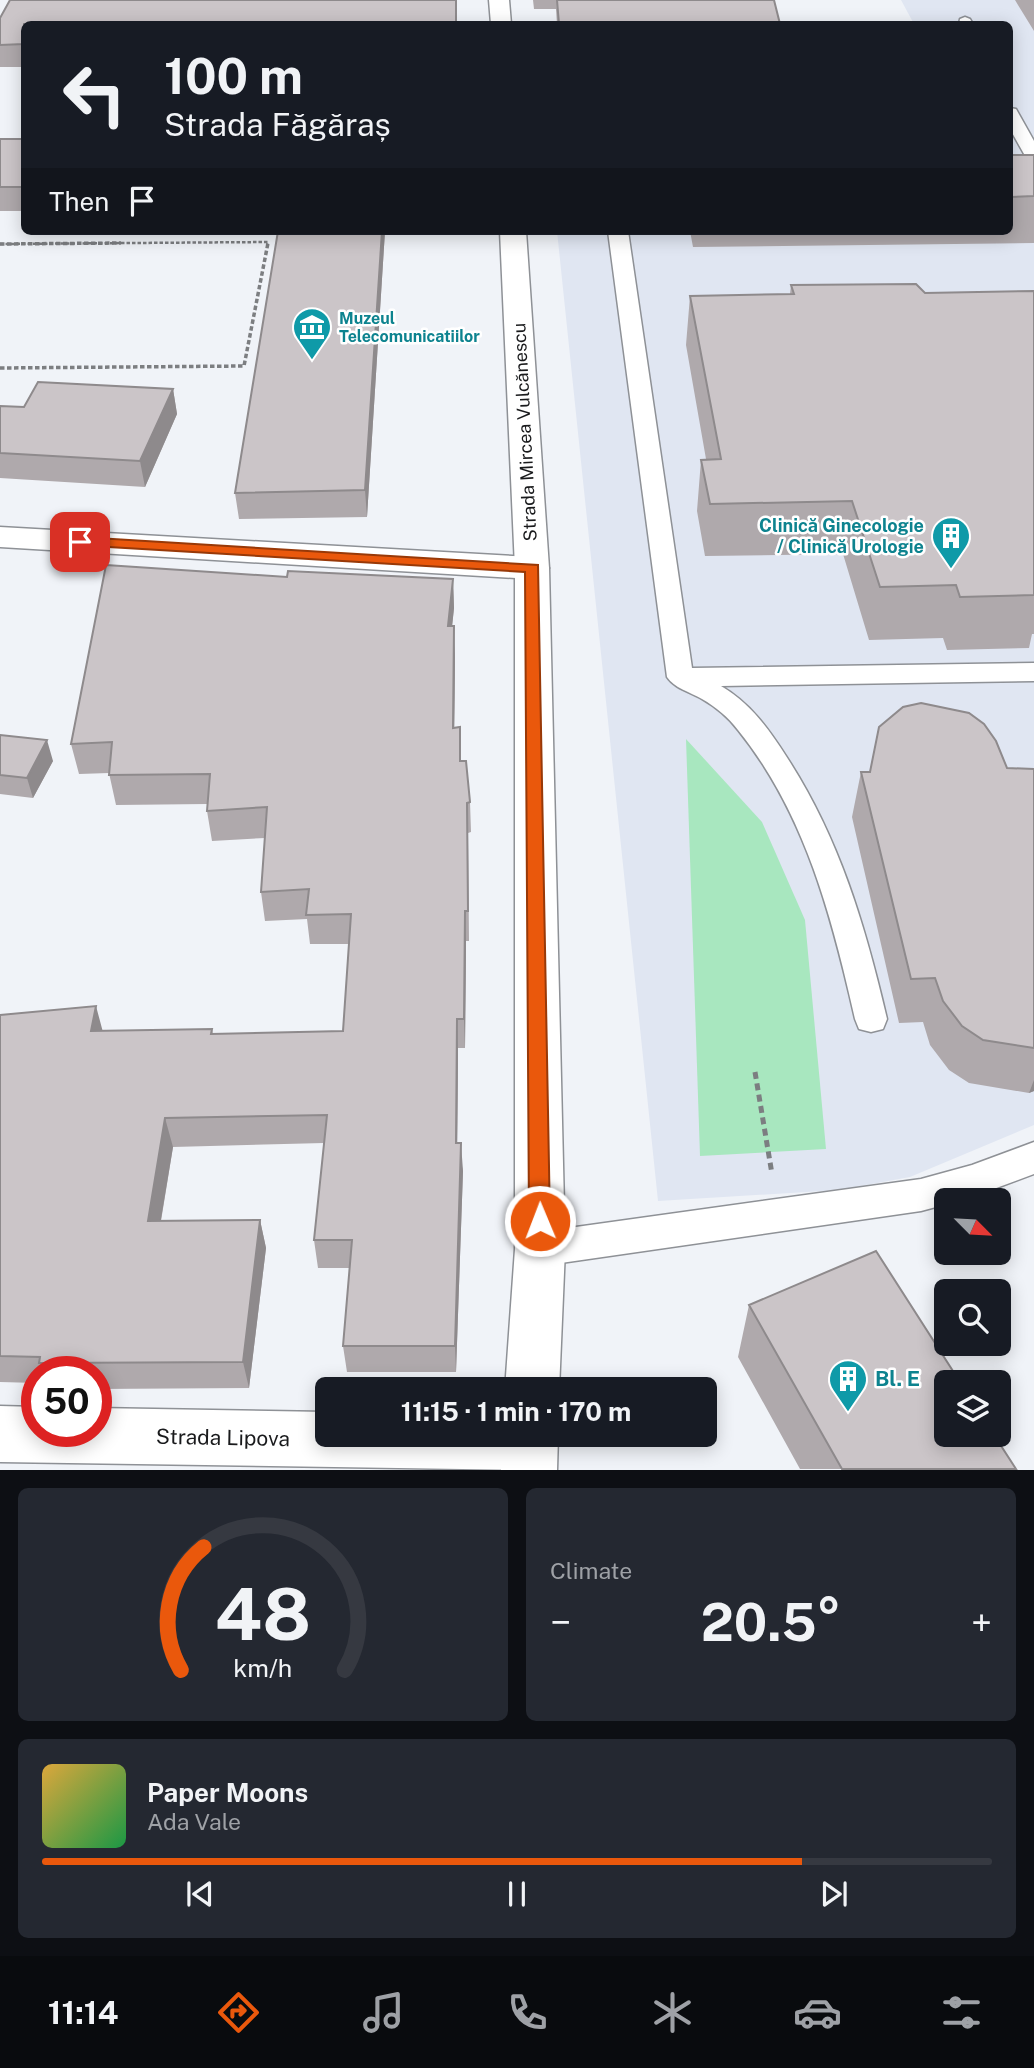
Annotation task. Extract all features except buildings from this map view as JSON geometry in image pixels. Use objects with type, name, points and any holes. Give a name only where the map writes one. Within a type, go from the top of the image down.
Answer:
[{"type":"main road","points":[[499,0],[501,21]]},
{"type":"main road","name":"Strada Mircea Vulcănescu","points":[[513,235],[533,568],[540,1249],[533,1377]]},
{"type":"main road","points":[[0,537],[533,568]]},
{"type":"main road","name":"Strada Lipova","points":[[0,1434],[529,1449]]},
{"type":"lane","points":[[1013,117],[1034,120]]},
{"type":"lane","points":[[1013,120],[1034,157]]},
{"type":"lane","points":[[619,235],[680,677]]},
{"type":"lane","points":[[680,677],[1034,672]]},
{"type":"lane","points":[[680,677],[709,690],[739,713],[772,758],[810,821],[845,907],[871,1019]]},
{"type":"lane","points":[[540,1249],[921,1195],[972,1181],[1034,1158]]},
{"type":"path","points":[[0,244],[268,242],[244,366],[0,368]]},
{"type":"path","points":[[378,341],[520,339]]},
{"type":"path","points":[[755,1072],[779,1216]]},
{"type":"shaded area","points":[[901,0],[1034,0],[1034,1125],[910,1177],[839,1190],[658,1201],[557,235],[1013,235],[1013,21],[912,21]]},
{"type":"green space","points":[[686,739],[762,822],[805,920],[826,1149],[700,1156]]},
{"type":"place","name":"Muzeul Telecomunicatiilor","points":[[312,361]]},
{"type":"place","name":"Clinică Ginecologie / Clinică Urologie","points":[[951,570]]},
{"type":"place","name":"Bl. E","points":[[848,1413]]},
{"type":"route","points":[[80,542],[533,568],[540,1221]]}]
